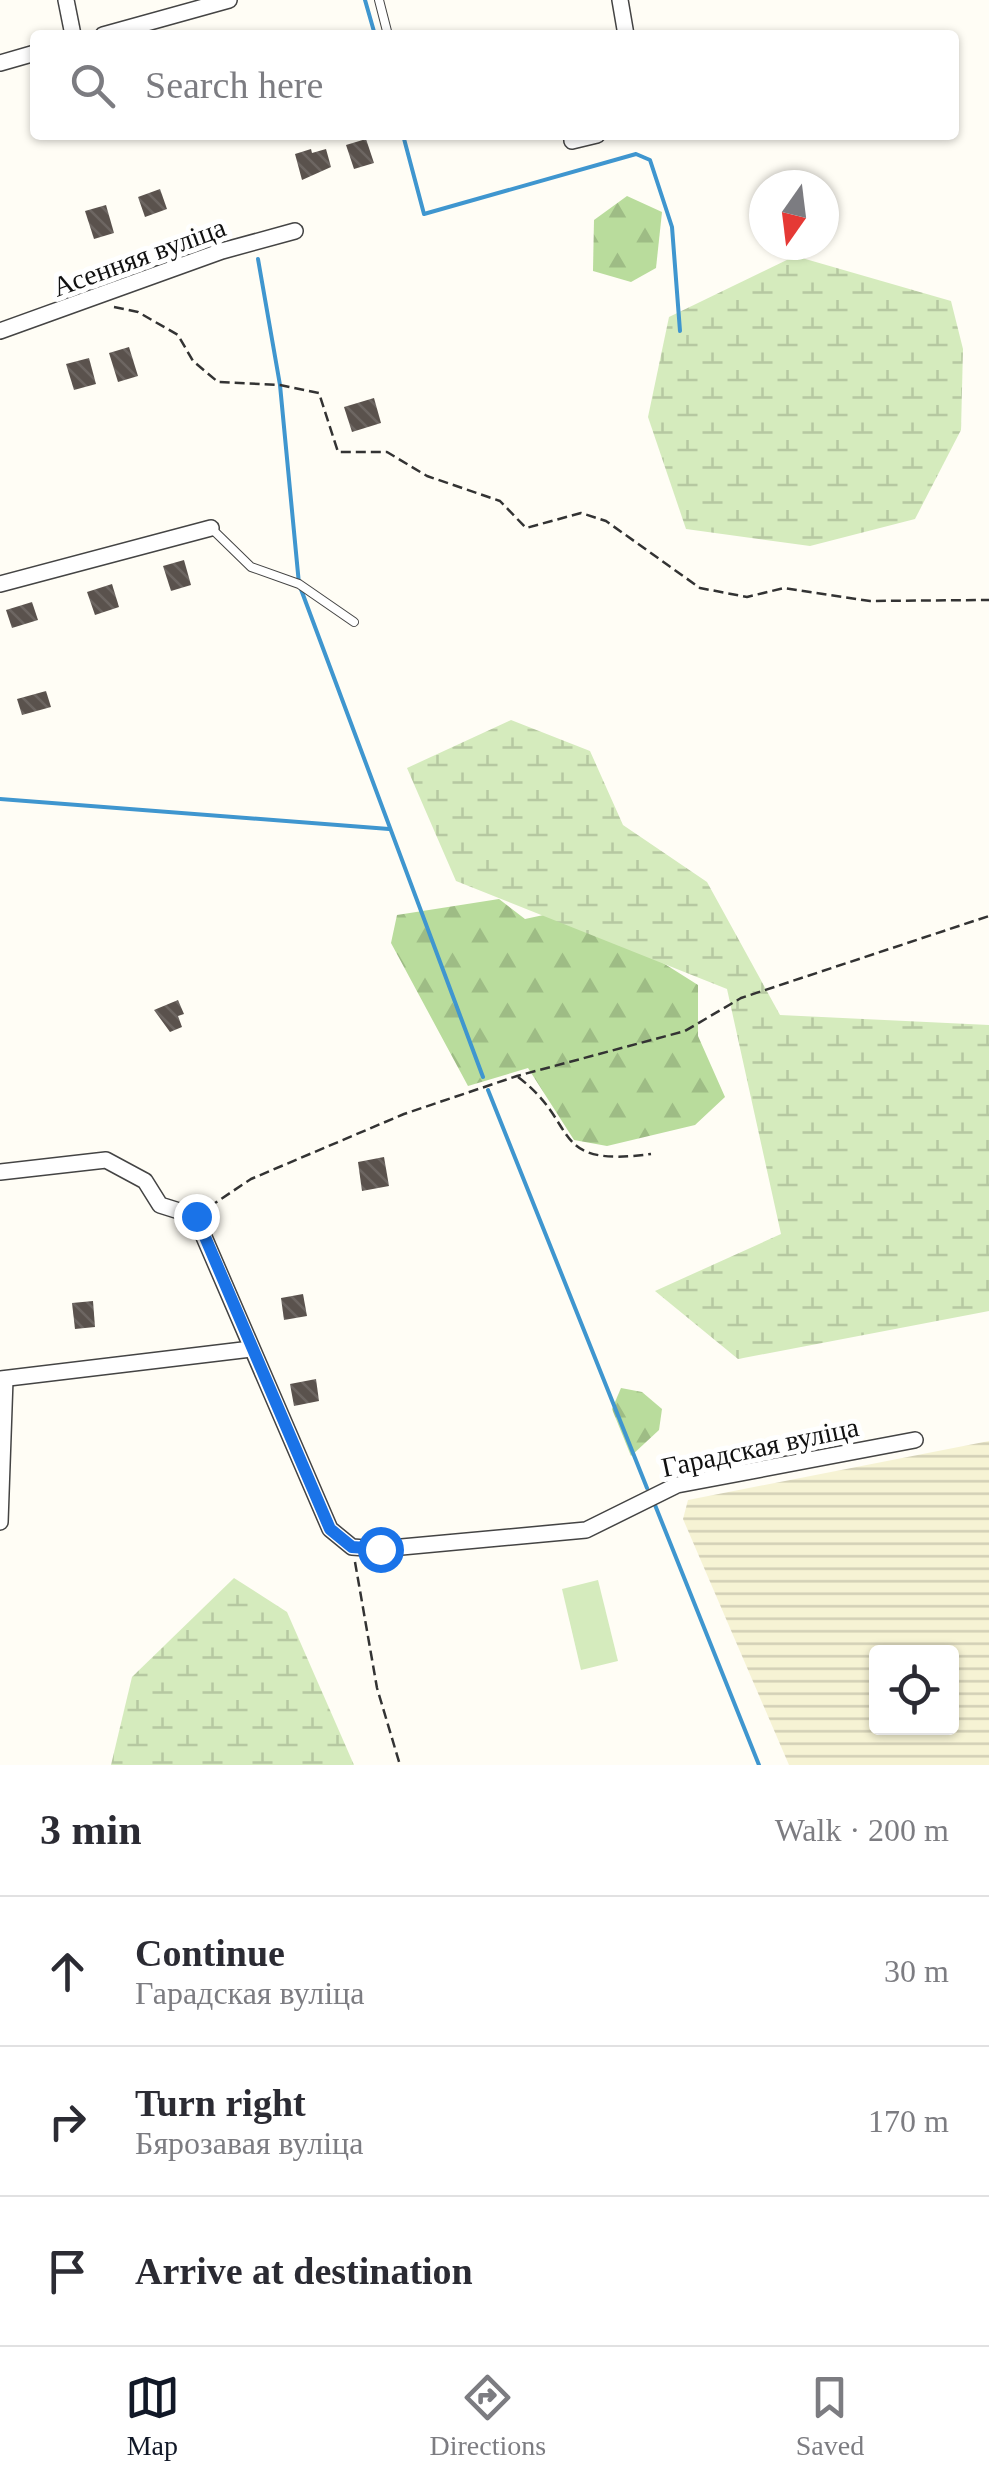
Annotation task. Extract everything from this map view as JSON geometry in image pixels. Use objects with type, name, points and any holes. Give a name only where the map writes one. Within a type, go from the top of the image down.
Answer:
[{"type":"street","points":[[66,0],[72,30]]},
{"type":"street","points":[[120,30],[229,0]]},
{"type":"street","points":[[620,0],[625,30]]},
{"type":"street","points":[[0,63],[30,54]]},
{"type":"street","points":[[572,141],[576,140]]},
{"type":"street","name":"Асенняя вуліца","points":[[0,331],[222,252],[295,231]]},
{"type":"street","points":[[0,584],[211,528]]},
{"type":"street","points":[[0,1172],[106,1160],[144,1182],[160,1205],[196,1216],[330,1529],[352,1547]]},
{"type":"street","points":[[0,1522],[3,1379],[251,1349]]},
{"type":"street","name":"Гарадская вуліца","points":[[352,1547],[380,1549],[586,1530],[676,1484],[916,1440]]},
{"type":"lane","points":[[378,0],[387,30]]},
{"type":"lane","points":[[211,528],[251,567],[299,584],[354,622]]},
{"type":"path","points":[[88,302],[138,312],[178,335],[193,362],[218,382],[280,385],[320,393],[338,452],[387,452],[428,476],[500,501],[526,528],[580,512],[606,521],[700,588],[746,597],[784,588],[870,600],[989,600]]},
{"type":"path","points":[[196,1216],[250,1178],[404,1114],[517,1076],[684,1031],[742,998],[989,916]]},
{"type":"path","points":[[517,1076],[539,1092],[571,1144],[609,1160],[651,1154]]},
{"type":"path","points":[[352,1547],[376,1688],[400,1765]]},
{"type":"shaded area","points":[[989,1441],[989,1765],[789,1765],[683,1519],[688,1500]]},
{"type":"green space","points":[[627,196],[662,212],[656,268],[631,282],[593,271],[594,220]]},
{"type":"green space","points":[[787,260],[809,260],[951,301],[963,349],[961,430],[915,519],[810,546],[686,529],[648,417],[669,317]]},
{"type":"green space","points":[[511,720],[590,751],[623,825],[707,882],[780,1015],[989,1025],[989,1311],[738,1359],[655,1291],[781,1234],[727,989],[456,881],[407,768]]},
{"type":"green space","points":[[499,899],[525,919],[576,908],[698,985],[698,1036],[725,1097],[695,1125],[607,1146],[574,1140],[528,1068],[468,1086],[391,943],[397,915]]},
{"type":"green space","points":[[621,1388],[642,1392],[662,1409],[659,1430],[631,1456],[612,1409]]},
{"type":"green space","points":[[234,1578],[287,1612],[354,1765],[111,1765],[132,1677]]},
{"type":"green space","points":[[598,1580],[618,1661],[581,1670],[562,1589]]},
{"type":"building","points":[[366,140],[374,163],[354,169],[346,145]]},
{"type":"building","points":[[311,149],[312,153],[326,149],[331,167],[302,180],[295,154]]},
{"type":"building","points":[[160,189],[167,209],[145,217],[138,197]]},
{"type":"building","points":[[106,205],[114,233],[94,239],[85,211]]},
{"type":"building","points":[[129,347],[138,376],[118,382],[109,353]]},
{"type":"building","points":[[89,358],[96,384],[74,390],[66,364]]},
{"type":"building","points":[[374,398],[381,423],[352,432],[344,407]]},
{"type":"building","points":[[184,560],[191,585],[171,591],[163,566]]},
{"type":"building","points":[[112,584],[119,607],[95,615],[87,592]]},
{"type":"building","points":[[32,602],[38,620],[12,628],[6,610]]},
{"type":"building","points":[[46,691],[51,707],[22,715],[17,699]]},
{"type":"building","points":[[178,1000],[184,1014],[178,1016],[182,1027],[170,1032],[154,1010]]},
{"type":"building","points":[[384,1157],[389,1186],[362,1191],[358,1162]]},
{"type":"building","points":[[303,1294],[307,1316],[284,1320],[281,1298]]},
{"type":"building","points":[[93,1301],[95,1327],[75,1329],[72,1303]]},
{"type":"building","points":[[316,1379],[319,1401],[294,1406],[290,1384]]},
{"type":"waterway","points":[[365,0],[374,30]]},
{"type":"waterway","points":[[404,140],[424,214],[636,154],[650,160],[672,227],[680,331]]},
{"type":"waterway","points":[[258,259],[280,385],[299,584],[483,1077]]},
{"type":"waterway","points":[[0,799],[389,829]]},
{"type":"waterway","points":[[488,1090],[647,1488]]},
{"type":"waterway","points":[[655,1505],[759,1765]]},
{"type":"route","points":[[196,1216],[330,1529],[352,1547],[380,1549]]}]
